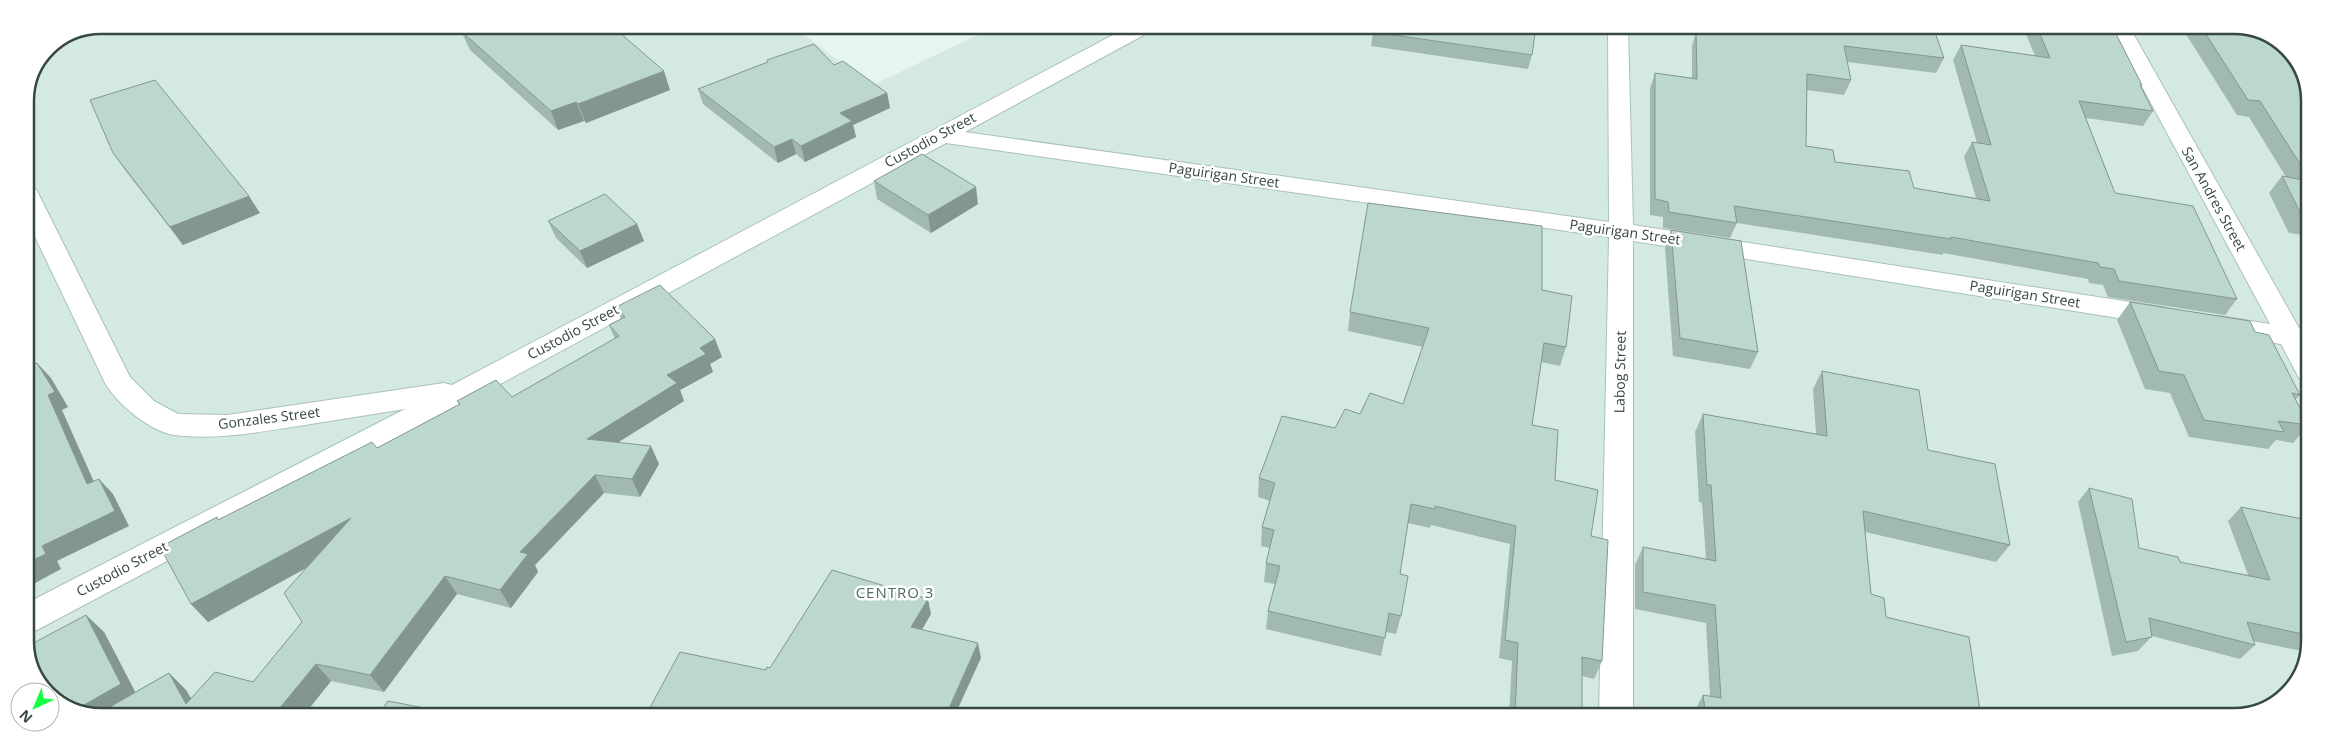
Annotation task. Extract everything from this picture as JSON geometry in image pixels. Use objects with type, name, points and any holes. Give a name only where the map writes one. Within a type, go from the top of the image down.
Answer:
[{"type":"street","name":"Custodio Street","points":[[34,615],[466,390],[939,135],[1131,34]]},
{"type":"street","name":"Labog Street","points":[[1616,708],[1621,230],[1618,34]]},
{"type":"street","name":"San Andres Street","points":[[2123,34],[2299,338]]},
{"type":"street","name":"Paguirigan Street","points":[[939,135],[1621,230],[2299,338]]},
{"type":"street","name":"Gonzales Street","points":[[34,209],[120,383],[144,408],[173,424],[227,426],[466,390]]},
{"type":"shaded area","points":[[803,34],[871,86],[979,34],[2243,34],[2266,42],[2299,82],[2301,97],[2301,650],[2296,667],[2290,678],[2275,694],[2255,705],[2243,708],[92,708],[71,701],[60,694],[60,682],[48,682],[39,667],[35,654],[35,88],[45,64],[54,54],[64,45],[88,35]]},
{"type":"building","points":[[464,34],[621,34],[664,71],[578,104],[576,102],[551,111]]},
{"type":"building","points":[[1387,34],[1535,34],[1532,55]]},
{"type":"building","points":[[1696,34],[1935,34],[1944,58],[1844,46],[1851,80],[1807,74],[1806,146],[1833,150],[1835,162],[1909,171],[1914,188],[1990,201],[1972,142],[1991,145],[1961,45],[2050,58],[2040,34],[2116,34],[2153,111],[2079,101],[2115,193],[2193,206],[2237,299],[2119,281],[2114,269],[2100,267],[2098,263],[1951,237],[1951,239],[1734,206],[1737,223],[1669,212],[1668,202],[1655,199],[1655,73],[1697,79]]},
{"type":"building","points":[[2206,34],[2243,34],[2251,36],[2271,45],[2287,60],[2292,67],[2300,88],[2301,165],[2260,101],[2248,100]]},
{"type":"building","points":[[814,44],[834,65],[843,61],[887,93],[840,113],[852,121],[801,146],[792,139],[774,147],[698,89],[768,62],[767,60]]},
{"type":"building","points":[[155,80],[249,196],[170,227],[113,153],[90,100]]},
{"type":"building","points":[[922,154],[976,187],[928,215],[874,181]]},
{"type":"building","points":[[2282,176],[2301,180],[2301,214]]},
{"type":"building","points":[[605,194],[637,224],[580,251],[548,221]]},
{"type":"building","points":[[1368,203],[1542,226],[1542,290],[1572,296],[1566,347],[1544,343],[1532,425],[1558,430],[1555,480],[1598,490],[1591,536],[1608,540],[1602,661],[1582,657],[1582,708],[1515,708],[1518,643],[1505,640],[1516,526],[1435,506],[1435,509],[1411,504],[1400,574],[1408,576],[1401,616],[1389,613],[1385,638],[1268,611],[1280,566],[1266,563],[1274,530],[1262,527],[1275,483],[1259,478],[1282,416],[1335,428],[1345,409],[1360,414],[1370,393],[1403,404],[1429,328],[1350,312]]},
{"type":"building","points":[[1671,230],[1741,241],[1758,352],[1680,338]]},
{"type":"building","points":[[660,285],[715,339],[700,348],[706,354],[667,375],[677,383],[587,439],[651,446],[632,479],[595,475],[520,552],[528,554],[500,590],[445,576],[370,675],[316,664],[280,708],[108,708],[169,673],[186,704],[215,672],[253,682],[302,622],[284,593],[351,518],[191,604],[160,547],[217,517],[218,520],[372,442],[377,448],[460,404],[457,401],[496,380],[512,397],[619,336],[609,325],[625,317],[616,307]]},
{"type":"building","points":[[2130,302],[2250,321],[2255,332],[2269,335],[2300,395],[2292,393],[2301,410],[2301,424],[2278,421],[2284,432],[2204,420],[2184,375],[2159,371]]},
{"type":"building","points":[[37,363],[55,392],[48,395],[87,484],[99,479],[115,511],[42,546],[46,554],[34,560],[34,364]]},
{"type":"building","points":[[1822,371],[1919,390],[1928,450],[1995,464],[2010,545],[1863,511],[1871,594],[1884,598],[1886,617],[1969,637],[1980,708],[1705,708],[1703,695],[1721,698],[1715,605],[1643,592],[1643,547],[1716,561],[1711,485],[1707,485],[1703,414],[1827,436]]},
{"type":"building","points":[[2089,488],[2132,499],[2139,548],[2178,557],[2180,562],[2270,580],[2241,507],[2301,519],[2301,634],[2247,622],[2255,645],[2149,618],[2152,637],[2126,642]]},
{"type":"building","points":[[832,570],[928,599],[911,627],[978,643],[949,708],[650,708],[680,652],[766,670],[767,667],[770,668]]},
{"type":"building","points":[[86,615],[121,684],[83,706],[71,701],[60,694],[60,682],[48,682],[43,675],[35,654],[34,643]]},
{"type":"building","points":[[388,701],[424,708],[383,708]]},
{"type":"district","name":"CENTRO 3","points":[[895,593]]}]
